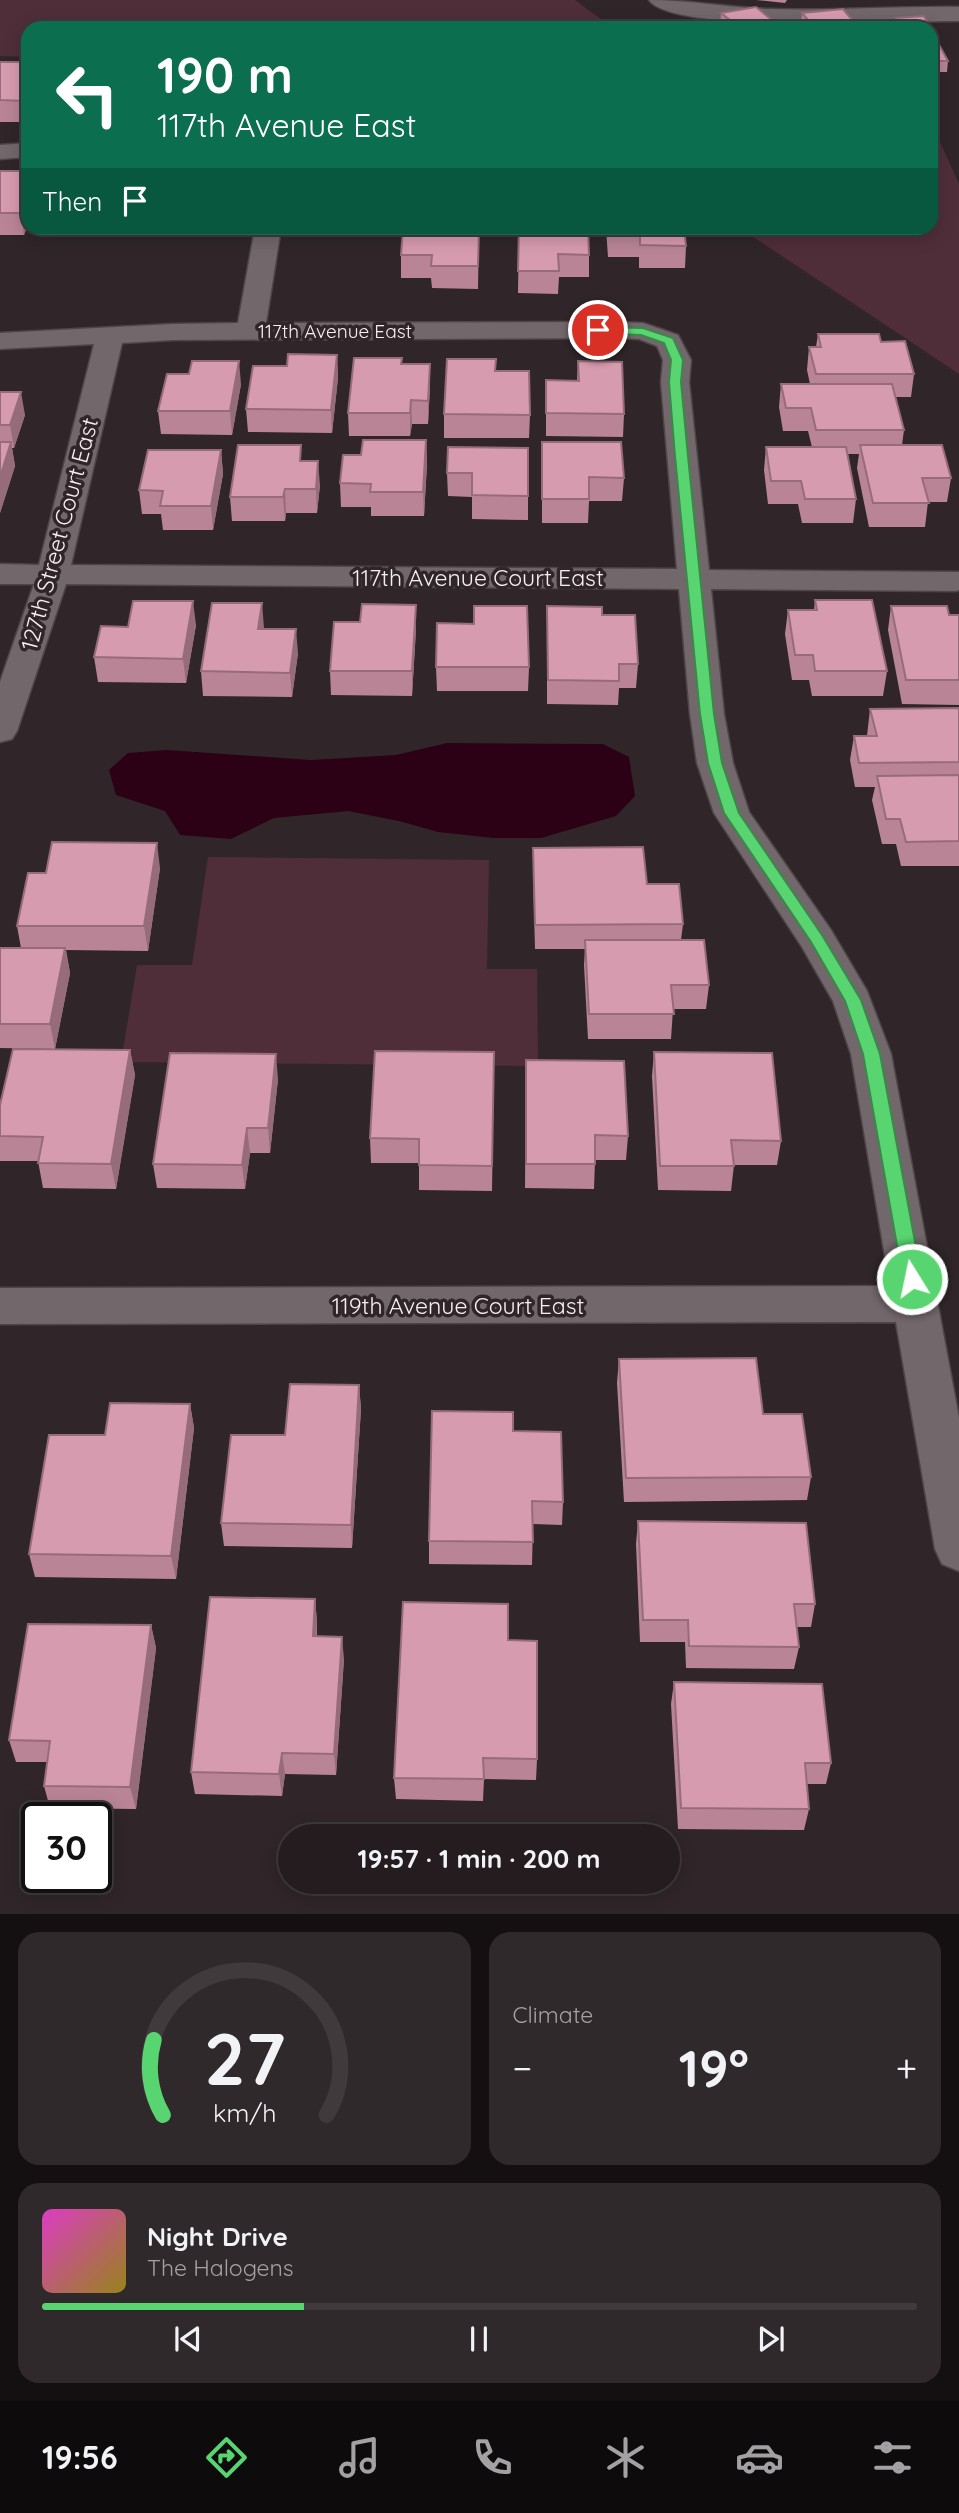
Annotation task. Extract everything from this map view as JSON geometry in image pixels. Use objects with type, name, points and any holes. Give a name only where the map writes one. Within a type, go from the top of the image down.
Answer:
[{"type":"street","points":[[660,0],[679,9],[702,13],[959,14]]},
{"type":"street","points":[[0,152],[21,150]]},
{"type":"street","points":[[251,331],[267,235]]},
{"type":"street","name":"117th Avenue East","points":[[0,341],[251,331],[643,331],[668,341],[677,360],[675,382],[694,579]]},
{"type":"street","name":"127th Street Court East","points":[[0,731],[52,575],[110,335]]},
{"type":"street","name":"117th Avenue Court East","points":[[0,574],[957,580]]},
{"type":"street","points":[[694,579],[707,714],[715,763],[732,813],[817,939],[853,1000],[872,1054],[959,1549]]},
{"type":"street","name":"119th Avenue Court East","points":[[0,1306],[917,1304]]},
{"type":"shaded area","points":[[0,0],[575,0],[604,21],[21,21],[21,57],[0,56]]},
{"type":"shaded area","points":[[938,138],[959,184],[959,374],[750,235],[938,235]]},
{"type":"shaded area","points":[[447,743],[603,744],[629,757],[635,796],[616,816],[541,838],[493,838],[438,832],[348,811],[274,818],[231,839],[180,835],[165,811],[116,795],[109,770],[128,753],[167,750],[311,760],[396,755]]},
{"type":"shaded area","points":[[208,857],[489,860],[487,969],[537,969],[538,1066],[121,1062],[137,965],[192,965]]},
{"type":"building","points":[[756,7],[773,21],[731,21],[721,13]]},
{"type":"building","points":[[843,9],[853,21],[809,21],[802,13]]},
{"type":"building","points":[[924,16],[926,21],[898,21],[896,18]]},
{"type":"building","points":[[938,43],[948,61],[938,61]]},
{"type":"building","points":[[0,62],[21,62],[21,101],[0,100]]},
{"type":"building","points":[[0,171],[21,171],[21,213],[0,213]]},
{"type":"building","points":[[402,235],[479,235],[478,266],[431,266],[432,255],[401,255]]},
{"type":"building","points":[[519,235],[588,235],[589,255],[558,254],[559,271],[518,271]]},
{"type":"building","points":[[640,235],[685,235],[686,246],[640,245]]},
{"type":"building","points":[[818,334],[879,334],[881,342],[905,341],[914,374],[816,374],[809,347],[821,347]]},
{"type":"building","points":[[288,354],[337,355],[331,410],[246,409],[253,366],[287,366]]},
{"type":"building","points":[[354,358],[402,358],[401,364],[430,364],[428,401],[411,400],[410,413],[348,413]]},
{"type":"building","points":[[447,359],[496,359],[495,371],[529,371],[530,415],[444,414]]},
{"type":"building","points":[[192,361],[239,361],[230,411],[158,411],[167,374],[189,374]]},
{"type":"building","points":[[578,361],[622,362],[624,414],[546,413],[546,380],[579,381]]},
{"type":"building","points":[[781,384],[892,384],[904,430],[816,430],[811,408],[786,408]]},
{"type":"building","points":[[0,392],[21,392],[10,425],[0,425]]},
{"type":"building","points":[[363,440],[426,440],[423,492],[370,492],[371,484],[340,483],[343,455],[361,455]]},
{"type":"building","points":[[0,442],[11,442],[0,477]]},
{"type":"building","points":[[542,442],[621,442],[624,478],[589,477],[589,499],[542,499]]},
{"type":"building","points":[[238,445],[301,445],[300,461],[318,461],[316,489],[285,489],[283,497],[230,497]]},
{"type":"building","points":[[860,445],[942,445],[951,478],[922,478],[929,503],[873,503]]},
{"type":"building","points":[[448,447],[528,448],[528,496],[472,495],[472,473],[447,473]]},
{"type":"building","points":[[766,447],[846,447],[856,499],[805,499],[801,481],[771,481]]},
{"type":"building","points":[[148,450],[221,450],[211,506],[160,506],[163,491],[139,490]]},
{"type":"building","points":[[815,600],[872,600],[887,671],[815,671],[813,655],[795,655],[788,610],[817,610]]},
{"type":"building","points":[[133,601],[193,601],[183,659],[94,657],[101,626],[128,627]]},
{"type":"building","points":[[212,603],[262,603],[258,629],[296,629],[290,673],[201,671]]},
{"type":"building","points":[[362,604],[416,605],[412,671],[330,671],[334,622],[360,622]]},
{"type":"building","points":[[474,606],[527,606],[529,667],[436,667],[437,623],[474,624]]},
{"type":"building","points":[[547,606],[602,607],[602,615],[635,615],[638,664],[619,664],[619,681],[548,680]]},
{"type":"building","points":[[891,606],[947,606],[949,615],[959,615],[959,680],[906,680]]},
{"type":"building","points":[[959,708],[959,762],[859,763],[854,736],[877,736],[870,709]]},
{"type":"building","points":[[959,775],[959,841],[906,842],[900,819],[886,819],[877,776]]},
{"type":"building","points":[[52,842],[157,843],[144,926],[17,926],[28,873],[46,873]]},
{"type":"building","points":[[643,847],[647,884],[679,884],[683,924],[535,925],[533,848]]},
{"type":"building","points":[[585,940],[704,940],[709,985],[671,985],[674,1014],[589,1014]]},
{"type":"building","points":[[0,948],[65,948],[50,1024],[0,1024]]},
{"type":"building","points":[[13,1049],[130,1050],[111,1164],[38,1163],[43,1137],[0,1136],[0,1105]]},
{"type":"building","points":[[375,1051],[494,1052],[492,1166],[419,1165],[419,1139],[370,1138]]},
{"type":"building","points":[[654,1052],[772,1053],[781,1141],[731,1140],[734,1166],[660,1166]]},
{"type":"building","points":[[170,1053],[276,1054],[268,1128],[247,1128],[242,1165],[153,1164]]},
{"type":"building","points":[[526,1060],[624,1061],[628,1136],[595,1135],[595,1164],[526,1164]]},
{"type":"building","points":[[756,1358],[763,1414],[802,1414],[811,1477],[626,1478],[619,1359]]},
{"type":"building","points":[[290,1384],[359,1385],[351,1525],[221,1523],[231,1435],[285,1435]]},
{"type":"building","points":[[110,1403],[190,1404],[171,1556],[29,1554],[49,1435],[105,1435]]},
{"type":"building","points":[[432,1411],[513,1412],[513,1431],[561,1432],[563,1502],[532,1501],[533,1542],[429,1541]]},
{"type":"building","points":[[638,1521],[806,1523],[815,1604],[794,1604],[799,1647],[689,1646],[688,1620],[643,1620]]},
{"type":"building","points":[[210,1597],[315,1599],[313,1636],[342,1637],[334,1754],[282,1753],[279,1774],[191,1772]]},
{"type":"building","points":[[403,1602],[508,1604],[508,1640],[537,1641],[537,1759],[483,1758],[484,1779],[394,1778]]},
{"type":"building","points":[[28,1624],[151,1625],[130,1787],[44,1786],[50,1741],[9,1740]]},
{"type":"building","points":[[674,1682],[822,1684],[831,1763],[805,1763],[809,1809],[681,1808]]},
{"type":"route","points":[[598,330],[643,331],[668,341],[677,360],[675,382],[707,714],[715,763],[732,813],[817,939],[853,1000],[872,1054],[912,1279]]}]
